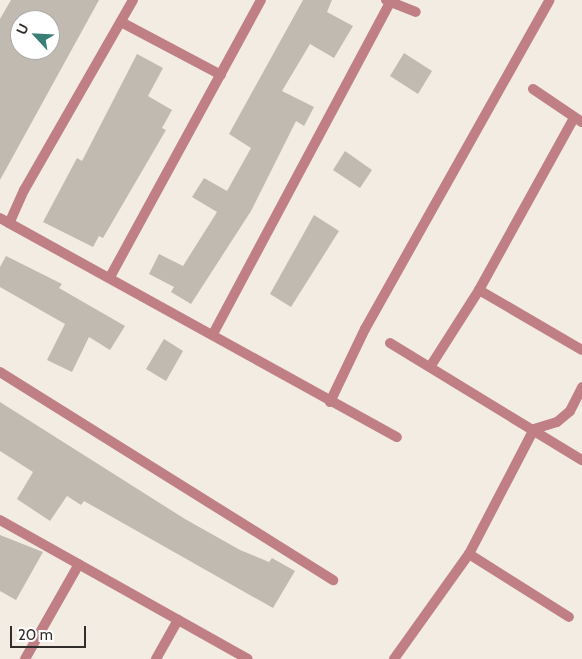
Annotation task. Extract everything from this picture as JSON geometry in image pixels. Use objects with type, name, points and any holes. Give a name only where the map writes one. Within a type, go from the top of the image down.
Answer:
[{"type":"street","points":[[134,0],[5,220],[213,334],[330,402],[397,437]]},
{"type":"street","points":[[110,277],[261,0]]},
{"type":"street","points":[[330,402],[365,329],[550,0]]},
{"type":"street","points":[[213,334],[388,1],[416,12]]},
{"type":"street","points":[[121,22],[221,76]]},
{"type":"street","points":[[430,367],[479,290],[578,120],[533,89]]},
{"type":"street","points":[[479,290],[582,350]]},
{"type":"street","points":[[390,343],[582,460]]},
{"type":"street","points":[[0,372],[333,580]]},
{"type":"street","points":[[394,659],[469,554],[534,429],[557,422],[570,410],[582,387]]},
{"type":"street","points":[[0,520],[248,659]]},
{"type":"street","points":[[469,554],[569,617]]},
{"type":"street","points":[[25,659],[79,564]]},
{"type":"street","points":[[156,659],[178,620]]},
{"type":"building","points":[[11,0],[99,0],[0,180],[0,19]]},
{"type":"building","points":[[303,0],[332,0],[327,12],[353,26],[334,58],[310,44],[282,91],[314,107],[304,126],[296,121],[251,211],[191,304],[171,292],[174,287],[149,274],[159,254],[183,266],[217,212],[192,197],[204,178],[227,191],[251,148],[229,134]]},
{"type":"building","points":[[404,53],[432,71],[418,94],[390,76]]},
{"type":"building","points":[[137,54],[163,68],[148,96],[172,110],[162,128],[166,130],[103,238],[99,236],[93,247],[43,222],[77,158],[82,161]]},
{"type":"building","points":[[345,151],[372,170],[360,188],[333,170]]},
{"type":"building","points":[[314,215],[339,231],[291,307],[270,294]]},
{"type":"building","points":[[6,256],[62,284],[59,288],[125,326],[110,350],[89,337],[72,372],[47,360],[65,324],[0,287],[0,267]]},
{"type":"building","points":[[164,339],[183,351],[166,381],[146,369]]},
{"type":"building","points":[[0,402],[185,519],[240,550],[269,562],[272,558],[295,571],[273,608],[84,501],[81,505],[67,496],[50,521],[17,499],[33,472],[0,451]]},
{"type":"building","points":[[0,535],[43,552],[16,600],[0,591]]}]
